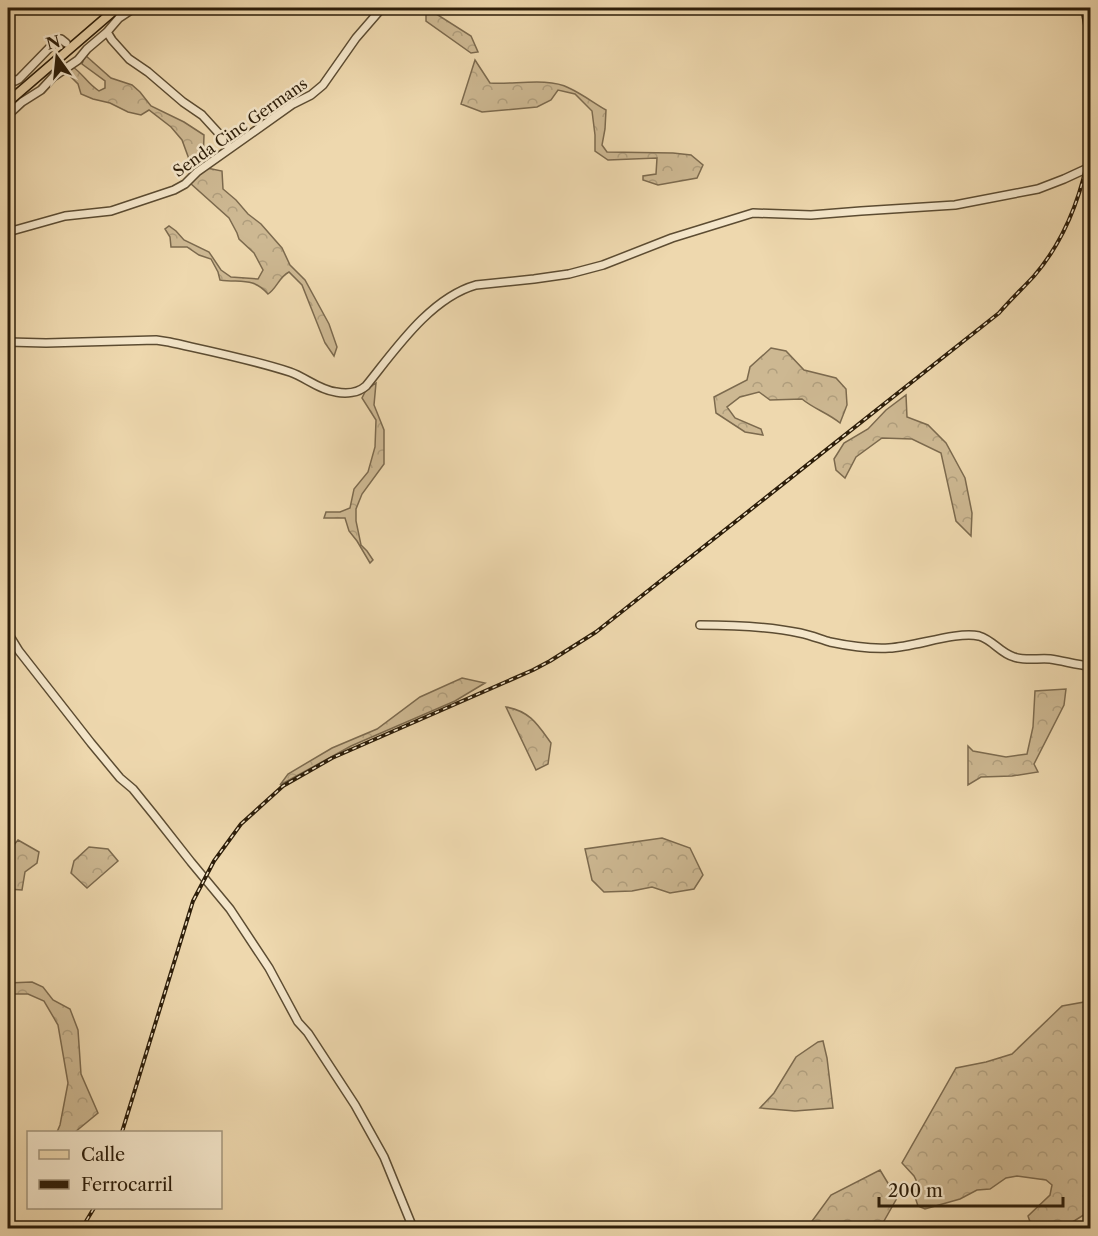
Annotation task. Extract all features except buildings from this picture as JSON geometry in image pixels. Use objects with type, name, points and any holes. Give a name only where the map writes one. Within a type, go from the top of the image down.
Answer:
[{"type":"main road","points":[[8,102],[117,8]]},
{"type":"street","points":[[8,116],[22,102],[41,90],[53,77],[78,60],[119,18],[134,8]]},
{"type":"street","name":"Senda Cinc Germans","points":[[8,232],[64,216],[111,211],[174,190],[185,184],[197,172],[323,85],[356,38],[382,8]]},
{"type":"street","points":[[107,32],[129,59],[202,115],[230,149]]},
{"type":"street","points":[[8,75],[15,81],[19,79],[57,40],[61,39],[66,44]]},
{"type":"street","points":[[72,51],[78,60]]},
{"type":"street","points":[[8,342],[162,341],[277,368],[333,392],[356,392],[366,386],[413,329],[439,305],[456,293],[476,285],[569,274],[603,265],[672,238],[753,213],[788,216],[823,215],[955,205],[1038,189],[1090,167]]},
{"type":"street","points":[[700,626],[739,626],[786,630],[828,641],[871,648],[910,646],[963,635],[979,636],[992,642],[1004,653],[1014,658],[1090,666]]},
{"type":"street","points":[[8,633],[19,651],[91,743],[154,815],[230,909],[269,968],[298,1022],[308,1033],[355,1105],[384,1157],[412,1228]]},
{"type":"green space","points":[[418,8],[427,8],[471,36],[478,52],[471,53],[426,21],[426,12]]},
{"type":"green space","points":[[85,55],[111,78],[132,85],[151,106],[184,122],[204,135],[203,165],[193,170],[182,140],[171,127],[149,110],[141,115],[128,112],[110,103],[81,94],[78,84],[66,72],[73,67],[99,91],[105,88],[105,81],[82,64]]},
{"type":"green space","points":[[475,60],[490,83],[551,83],[574,90],[606,110],[602,145],[607,152],[691,155],[703,165],[697,178],[658,185],[643,180],[643,176],[656,174],[657,158],[608,160],[595,151],[592,111],[575,94],[558,90],[551,100],[537,107],[482,112],[461,104]]},
{"type":"green space","points":[[207,168],[222,171],[223,189],[261,224],[282,248],[290,265],[305,280],[329,324],[337,347],[334,356],[325,343],[302,285],[289,272],[268,294],[252,283],[220,280],[211,259],[187,247],[171,247],[170,237],[165,229],[169,226],[184,240],[209,252],[221,270],[231,277],[258,279],[263,270],[254,253],[239,239],[229,218],[190,183]]},
{"type":"green space","points":[[771,348],[786,351],[804,370],[836,378],[846,389],[847,405],[840,423],[802,399],[770,400],[759,392],[740,397],[727,407],[735,418],[761,429],[763,435],[745,432],[716,413],[714,397],[747,380],[750,367]]},
{"type":"green space","points":[[376,383],[374,405],[384,430],[384,464],[362,494],[356,509],[361,545],[373,560],[370,563],[349,531],[345,518],[324,518],[326,512],[340,512],[350,508],[354,489],[368,472],[375,447],[376,420],[362,398],[366,390]]},
{"type":"green space","points":[[906,395],[907,417],[928,425],[946,443],[965,478],[972,513],[971,536],[956,521],[941,453],[912,439],[882,438],[856,457],[845,478],[836,470],[834,459],[844,443],[868,429],[886,410]]},
{"type":"green space","points":[[462,678],[485,683],[455,701],[351,746],[280,785],[288,774],[332,748],[377,729],[420,697]]},
{"type":"green space","points":[[1066,689],[1064,705],[1034,764],[1038,772],[981,777],[968,785],[968,746],[973,751],[1006,757],[1027,754],[1033,727],[1035,691]]},
{"type":"green space","points":[[506,707],[527,715],[542,730],[551,743],[548,764],[536,770]]},
{"type":"green space","points":[[662,838],[690,848],[703,875],[694,889],[670,893],[652,887],[632,891],[604,892],[592,880],[585,849]]},
{"type":"green space","points":[[18,840],[39,852],[37,863],[25,872],[22,890],[8,889],[8,852]]},
{"type":"green space","points":[[89,847],[108,849],[118,861],[87,888],[71,873],[74,861]]},
{"type":"green space","points":[[32,982],[43,987],[53,1000],[70,1009],[78,1030],[81,1074],[98,1113],[76,1131],[57,1131],[68,1083],[58,1025],[44,1001],[28,994],[8,994],[8,983]]},
{"type":"green space","points":[[1090,1001],[1090,1211],[1063,1228],[1039,1228],[1030,1222],[1028,1216],[1050,1195],[1052,1185],[1046,1180],[1017,1176],[1006,1178],[990,1189],[977,1190],[960,1199],[925,1209],[918,1206],[915,1197],[916,1180],[902,1163],[956,1068],[1012,1054],[1062,1006]]},
{"type":"green space","points":[[823,1041],[833,1108],[795,1111],[760,1108],[774,1093],[796,1057]]},
{"type":"green space","points":[[880,1170],[897,1198],[880,1228],[807,1228],[831,1195]]},
{"type":"railway","points":[[1082,8],[1090,55]]},
{"type":"railway","points":[[122,1131],[193,901],[214,861],[241,824],[283,786],[332,758],[533,670],[596,632],[999,313],[1034,276],[1055,247],[1071,216],[1090,148]]},
{"type":"railway","points":[[82,1228],[93,1209]]}]
